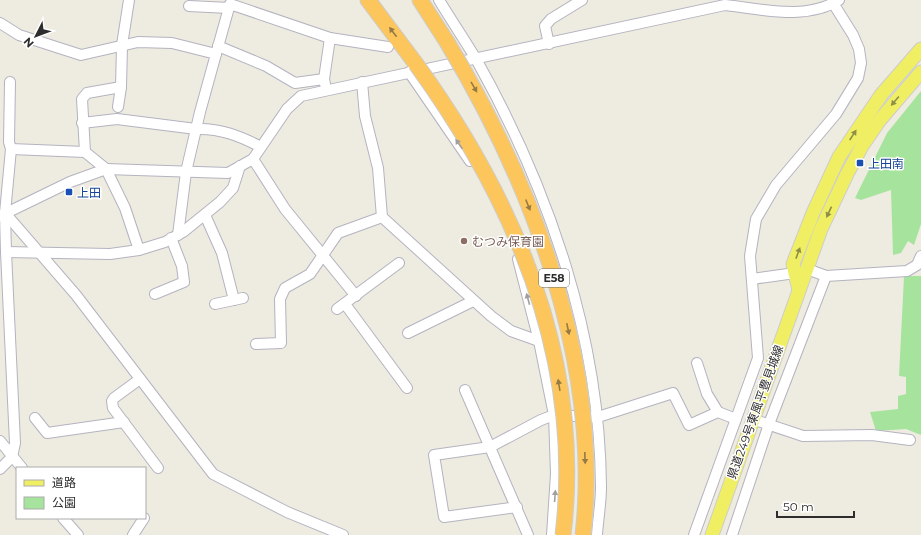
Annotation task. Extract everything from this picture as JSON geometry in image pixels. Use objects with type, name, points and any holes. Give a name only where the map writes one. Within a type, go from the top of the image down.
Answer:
[{"type":"highway","name":"E58","points":[[368,0],[413,68],[441,97],[493,186],[515,230],[535,283],[554,356],[563,411],[567,484],[564,535]]},
{"type":"highway","name":"E58","points":[[420,0],[480,98],[504,147],[535,222],[560,297],[576,367],[581,406],[585,484],[583,535]]},
{"type":"main road","name":"県道249号東風平豊見城線","points":[[712,535],[799,290],[801,271],[793,264],[810,219],[839,157],[881,95],[921,49]]},
{"type":"main road","points":[[801,271],[847,174],[862,146],[879,121],[921,72]]},
{"type":"street","points":[[118,107],[121,87],[122,45],[129,0]]},
{"type":"street","points":[[439,0],[475,59],[532,173],[566,266],[586,337],[598,417],[601,488],[596,535]]},
{"type":"street","points":[[549,44],[545,26],[551,19],[582,0]]},
{"type":"street","points":[[3,215],[70,182],[106,169],[228,173],[253,159],[287,109],[301,96],[362,82],[413,68],[475,59],[725,5],[788,12],[815,11],[836,2],[859,49],[861,64],[858,78],[836,114],[776,185],[756,219],[750,256],[758,358],[694,535]]},
{"type":"street","points":[[155,294],[184,282],[182,266],[174,237],[186,172],[196,129],[230,4],[258,12],[330,38],[388,47]]},
{"type":"street","points":[[189,6],[229,8]]},
{"type":"street","points":[[0,23],[19,35],[80,55],[138,42],[172,42],[217,50],[266,66],[295,83],[324,79]]},
{"type":"street","points":[[326,90],[324,79],[330,38]]},
{"type":"street","points":[[413,68],[500,208],[513,238],[539,341],[554,415],[556,474],[552,535]]},
{"type":"street","points":[[0,469],[12,456],[15,443],[3,215],[11,149],[9,142],[10,82]]},
{"type":"street","points":[[362,82],[365,116],[378,168],[382,216],[474,301],[511,331],[539,341]]},
{"type":"street","points":[[85,152],[82,123],[82,99],[87,94],[121,87]]},
{"type":"street","points":[[82,123],[117,119],[196,129],[208,128],[239,135],[260,147]]},
{"type":"street","points":[[11,149],[85,152],[106,169],[124,208],[140,250]]},
{"type":"street","points":[[253,159],[285,209],[356,296]]},
{"type":"street","points":[[6,252],[37,251],[110,254],[140,250],[174,237],[205,215],[232,188],[240,166]]},
{"type":"street","points":[[3,215],[76,295],[213,474],[287,512],[343,535]]},
{"type":"street","points":[[205,215],[222,253],[239,299],[215,304]]},
{"type":"street","points":[[256,344],[281,343],[280,299],[285,288],[310,274],[338,233],[382,216]]},
{"type":"street","points":[[752,279],[801,271],[826,276],[907,271],[917,265],[921,256]]},
{"type":"street","points":[[399,263],[341,306],[407,388]]},
{"type":"street","points":[[732,535],[769,424],[826,276]]},
{"type":"street","points":[[408,333],[474,301]]},
{"type":"street","points":[[697,363],[707,394],[718,412],[736,419]]},
{"type":"street","points":[[140,379],[112,401],[113,408],[158,468]]},
{"type":"street","points":[[464,390],[517,507],[528,535]]},
{"type":"street","points":[[517,507],[444,517],[434,455],[490,447],[541,420],[554,415],[598,417],[673,393],[688,425],[718,412]]},
{"type":"street","points":[[35,418],[47,433],[124,422]]},
{"type":"street","points":[[752,419],[803,436],[872,435],[910,440]]},
{"type":"street","points":[[0,440],[21,467]]},
{"type":"street","points":[[65,519],[78,535]]},
{"type":"street","points":[[133,535],[143,519]]},
{"type":"green space","points":[[921,91],[921,224],[914,245],[908,241],[901,253],[893,255],[891,190],[861,200],[855,198],[887,133]]},
{"type":"green space","points":[[904,276],[921,276],[921,435],[906,429],[876,431],[870,412],[898,409],[898,396],[906,394],[906,377],[899,376]]},
{"type":"place","name":"上田南","points":[[860,163]]},
{"type":"place","name":"上田","points":[[69,192]]},
{"type":"place","name":"むつみ保育園","points":[[464,241]]}]
